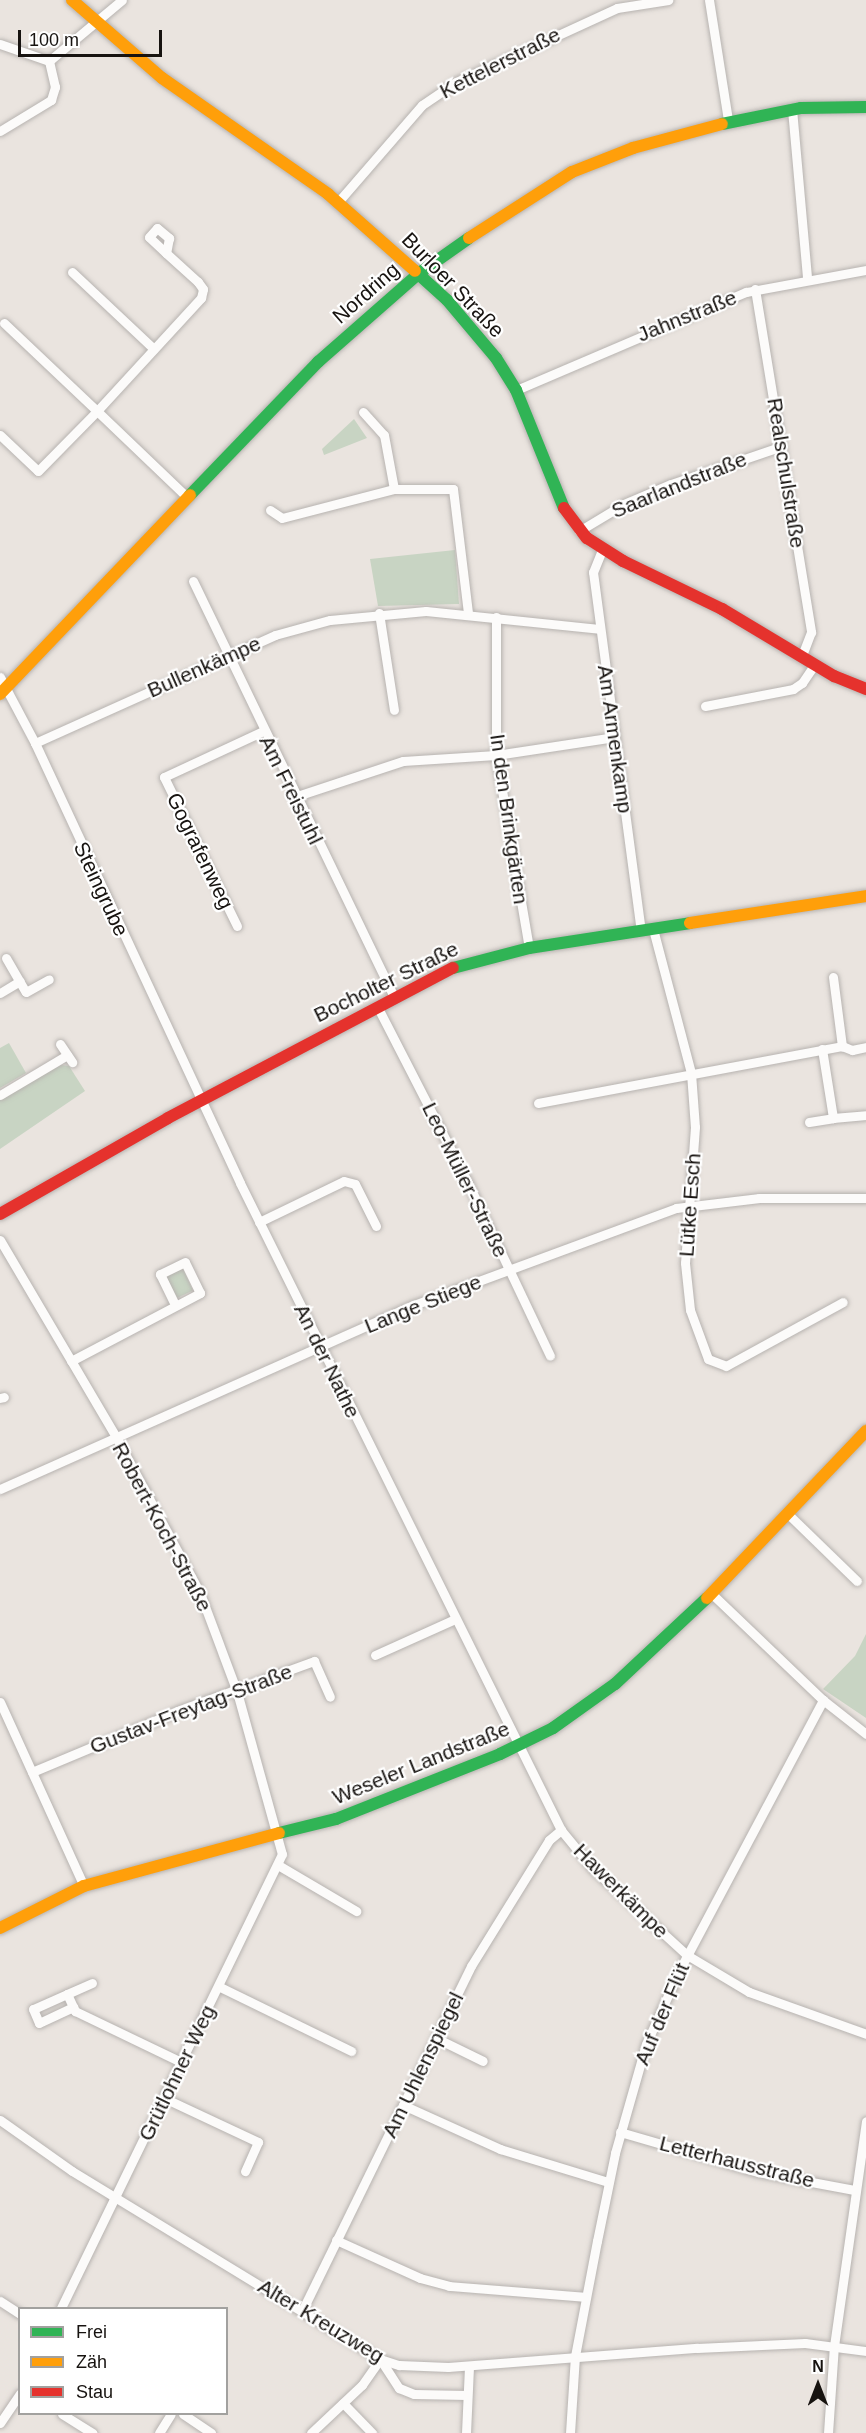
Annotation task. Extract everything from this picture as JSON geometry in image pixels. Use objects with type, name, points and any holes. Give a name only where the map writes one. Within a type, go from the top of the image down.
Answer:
[{"type":"main road","name":"Burloer Straße","points":[[72,0],[94,22],[162,78],[338,202],[418,273],[474,332],[516,390],[558,500],[579,531],[602,550],[722,609],[814,664],[866,689]]},
{"type":"main road","name":"Nordring","points":[[2,686],[318,363],[418,273],[572,172],[633,148],[728,120],[792,109],[866,107]]},
{"type":"main road","name":"Bocholter Straße","points":[[0,1214],[201,1101],[377,1006],[466,963],[529,948],[866,896]]},
{"type":"main road","name":"Weseler Landstraße","points":[[0,1928],[84,1886],[186,1856],[336,1819],[517,1746],[574,1715],[615,1684],[712,1594],[866,1431]]},
{"type":"street","points":[[49,62],[122,0]]},
{"type":"street","name":"Kettelerstraße","points":[[338,202],[422,105],[456,82],[617,8],[668,0]]},
{"type":"street","points":[[709,0],[728,120]]},
{"type":"street","points":[[0,44],[49,62]]},
{"type":"street","points":[[0,131],[51,100],[55,87],[49,62]]},
{"type":"street","points":[[792,109],[807,278]]},
{"type":"street","points":[[0,435],[38,471],[201,298],[202,289],[166,253]]},
{"type":"street","name":"Jahnstraße","points":[[516,390],[694,312],[755,289],[807,278],[866,270]]},
{"type":"street","points":[[72,272],[154,349]]},
{"type":"street","name":"Realschulstraße","points":[[755,289],[811,632],[802,655]]},
{"type":"street","points":[[4,323],[188,497]]},
{"type":"street","points":[[363,412],[384,435],[394,489]]},
{"type":"street","name":"Saarlandstraße","points":[[579,531],[624,504],[670,484],[782,446]]},
{"type":"street","points":[[270,510],[282,518],[394,489],[453,489],[468,613]]},
{"type":"street","name":"Am Armenkamp","points":[[602,550],[593,572],[599,629],[647,930]]},
{"type":"street","name":"Am Freistuhl","points":[[193,581],[294,797],[394,997]]},
{"type":"street","points":[[379,613],[394,710]]},
{"type":"street","name":"Bullenkämpe","points":[[35,743],[228,654],[305,626],[379,613],[468,613],[599,629]]},
{"type":"street","name":"In den Brinkgärten","points":[[496,617],[496,755],[529,948]]},
{"type":"street","points":[[705,706],[793,689],[802,683],[814,664]]},
{"type":"street","name":"Steingrube","points":[[2,686],[35,743],[201,1101]]},
{"type":"street","name":"Gografenweg","points":[[237,926],[164,777],[263,731]]},
{"type":"street","points":[[294,797],[403,760],[496,755],[615,736]]},
{"type":"street","name":"Lütke Esch","points":[[647,930],[691,1074],[696,1127],[691,1205],[686,1218],[686,1263],[690,1310],[708,1359],[716,1365],[736,1361],[843,1302]]},
{"type":"street","points":[[6,958],[26,992],[49,979]]},
{"type":"street","points":[[833,976],[842,1046]]},
{"type":"street","points":[[0,993],[20,981]]},
{"type":"street","name":"Leo-Müller-Straße","points":[[377,1006],[550,1356]]},
{"type":"street","points":[[0,1095],[70,1059],[60,1044]]},
{"type":"street","points":[[538,1103],[822,1049],[842,1046],[852,1050],[866,1047]]},
{"type":"street","points":[[822,1049],[833,1118]]},
{"type":"street","name":"An der Nathe","points":[[201,1101],[453,1620],[517,1746]]},
{"type":"street","points":[[809,1122],[866,1115]]},
{"type":"street","points":[[259,1222],[344,1181],[355,1184],[376,1226]]},
{"type":"street","name":"Lange Stiege","points":[[0,1489],[320,1347],[509,1269],[691,1205],[759,1198],[866,1198]]},
{"type":"street","name":"Robert-Koch-Straße","points":[[0,1240],[116,1437],[200,1593],[237,1692],[279,1834]]},
{"type":"street","points":[[71,1361],[200,1293],[185,1262],[160,1274],[175,1305]]},
{"type":"street","points":[[788,1514],[857,1581]]},
{"type":"street","points":[[712,1594],[823,1700],[866,1734]]},
{"type":"street","points":[[375,1655],[453,1620]]},
{"type":"street","name":"Gustav-Freytag-Straße","points":[[32,1772],[180,1710],[237,1692],[314,1660],[330,1697]]},
{"type":"street","name":"Auf der Flüt","points":[[570,2433],[575,2356],[608,2182],[646,2044],[687,1955],[823,1700]]},
{"type":"street","points":[[0,1702],[84,1886]]},
{"type":"street","name":"Hawerkämpe","points":[[517,1746],[561,1830],[592,1869],[687,1955],[749,1992],[799,2013],[866,2034]]},
{"type":"street","name":"Am Uhlenspiegel","points":[[302,2311],[476,1959],[549,1840],[561,1830]]},
{"type":"street","name":"Grütlohner Weg","points":[[62,2307],[278,1865],[282,1854],[279,1834]]},
{"type":"street","points":[[278,1865],[356,1911]]},
{"type":"street","points":[[73,2007],[39,2023],[33,2009],[92,1983]]},
{"type":"street","points":[[220,1987],[351,2051]]},
{"type":"street","points":[[67,1994],[73,2007],[181,2062]]},
{"type":"street","points":[[436,2038],[483,2061]]},
{"type":"street","points":[[164,2098],[258,2142],[244,2172]]},
{"type":"street","points":[[403,2105],[500,2149],[608,2182]]},
{"type":"street","name":"Alter Kreuzweg","points":[[0,2120],[19,2137],[380,2359],[421,2368],[697,2348],[834,2346],[866,2350]]},
{"type":"street","points":[[828,2433],[834,2346],[866,2121]]},
{"type":"street","name":"Letterhausstraße","points":[[620,2132],[758,2172],[855,2186],[866,2183]]},
{"type":"street","points":[[336,2240],[420,2278],[449,2286],[586,2298]]},
{"type":"street","points":[[0,2301],[18,2313]]},
{"type":"street","points":[[311,2433],[343,2403],[380,2359],[399,2388],[414,2394],[468,2395]]},
{"type":"street","points":[[466,2433],[469,2366]]},
{"type":"street","points":[[0,2423],[18,2395]]},
{"type":"street","points":[[343,2403],[372,2433]]},
{"type":"street","points":[[65,2415],[93,2433]]},
{"type":"street","points":[[159,2433],[170,2415]]},
{"type":"street","points":[[184,2415],[211,2433]]},
{"type":"green space","points":[[354,419],[367,438],[324,455],[322,449]]},
{"type":"green space","points":[[455,550],[459,604],[378,606],[370,559]]},
{"type":"green space","points":[[9,1043],[26,1073],[0,1088],[0,1048]]},
{"type":"green space","points":[[61,1065],[69,1066],[85,1091],[0,1149],[0,1100]]},
{"type":"green space","points":[[182,1267],[193,1291],[176,1299],[165,1275]]},
{"type":"green space","points":[[866,1634],[866,1718],[823,1689],[855,1656]]},
{"type":"traffic: fast","points":[[722,124],[801,108],[866,107]]},
{"type":"traffic: fast","points":[[190,495],[318,362],[418,274],[469,238]]},
{"type":"traffic: fast","points":[[415,271],[447,300],[496,358],[516,390],[564,508]]},
{"type":"traffic: fast","points":[[453,968],[529,948],[690,923]]},
{"type":"traffic: fast","points":[[279,1833],[336,1819],[500,1754],[553,1728],[615,1684],[707,1598]]},
{"type":"traffic: slow","points":[[72,0],[162,78],[328,194],[415,271]]},
{"type":"traffic: slow","points":[[469,238],[572,172],[633,148],[722,124]]},
{"type":"traffic: slow","points":[[0,694],[190,495]]},
{"type":"traffic: slow","points":[[690,923],[866,896]]},
{"type":"traffic: slow","points":[[707,1598],[866,1431]]},
{"type":"traffic: slow","points":[[0,1928],[84,1886],[279,1833]]},
{"type":"traffic: jam","points":[[564,508],[587,538],[623,561],[722,609],[834,676],[866,689]]},
{"type":"traffic: jam","points":[[0,1214],[168,1118],[453,968]]}]
